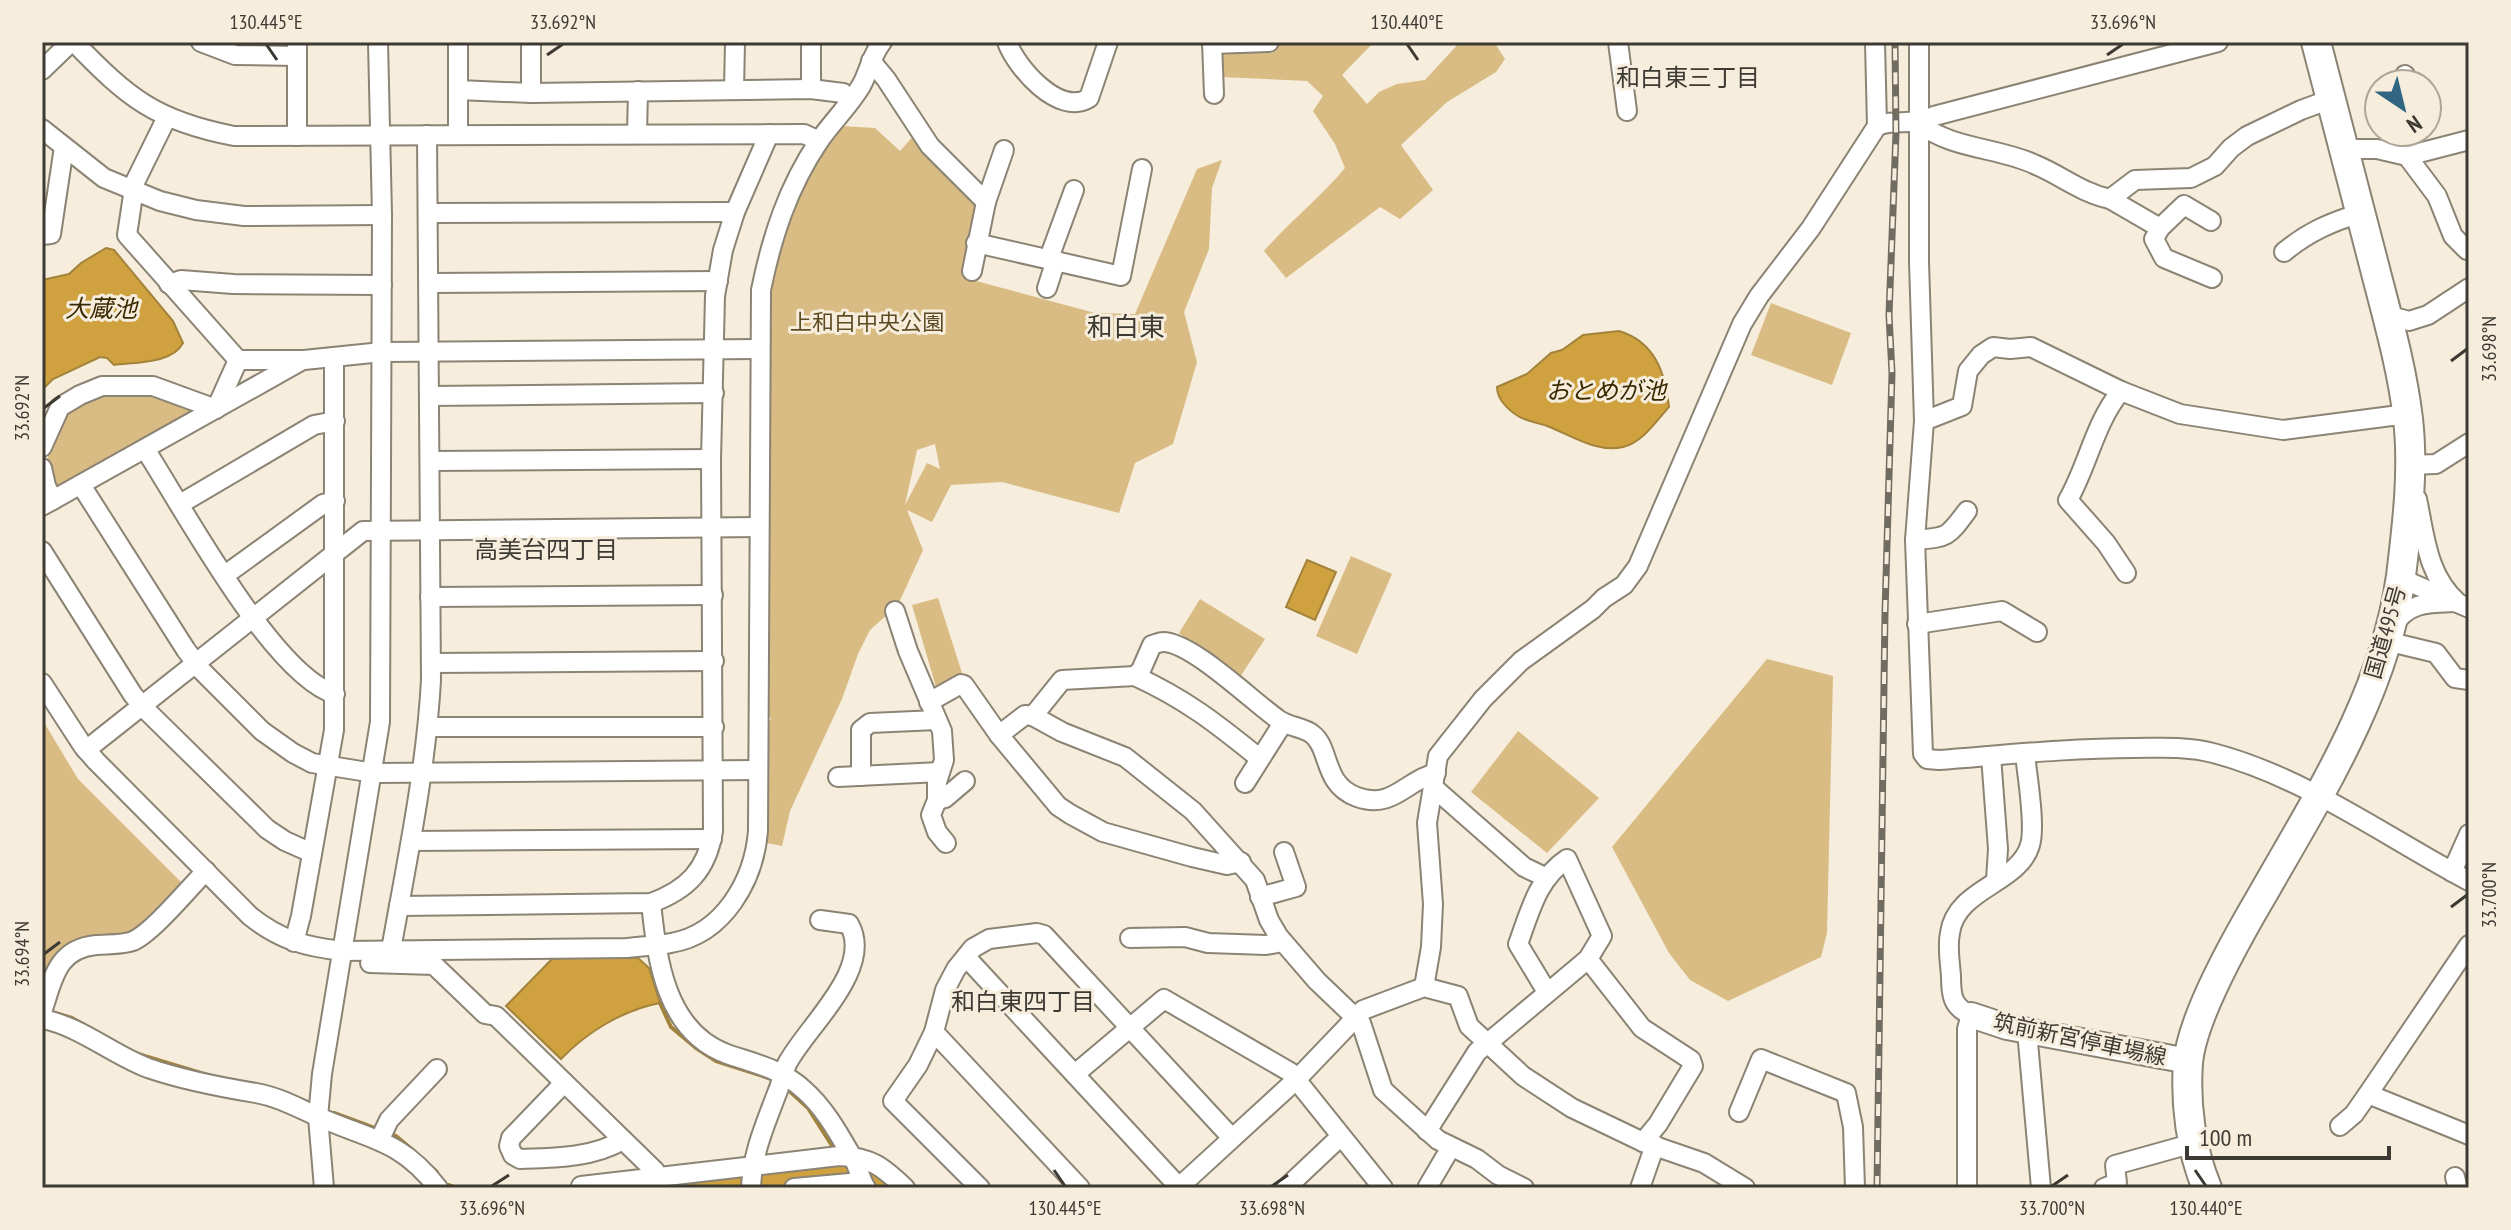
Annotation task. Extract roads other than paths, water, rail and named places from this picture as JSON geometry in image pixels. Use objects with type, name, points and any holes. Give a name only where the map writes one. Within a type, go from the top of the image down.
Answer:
[{"type":"highway","name":"国道495号","points":[[2207,1188],[2194,1143],[2189,1099],[2188,1061],[2197,1028],[2236,939],[2354,726],[2387,638],[2400,578],[2409,465],[2407,414],[2387,315],[2316,42]]},
{"type":"main road","name":"筑前新宮停車場線","points":[[1971,1015],[2027,1031],[2188,1061]]},
{"type":"street","points":[[42,70],[72,42],[136,100],[196,129],[234,136],[804,134],[819,141]]},
{"type":"street","points":[[201,42],[235,55],[297,49],[297,136]]},
{"type":"street","points":[[324,1188],[318,1117],[322,1074],[380,722],[382,215],[378,42]]},
{"type":"street","points":[[458,42],[458,135]]},
{"type":"street","points":[[531,42],[531,93]]},
{"type":"street","points":[[734,90],[735,42]]},
{"type":"street","points":[[811,42],[811,89]]},
{"type":"street","points":[[342,957],[391,950],[627,948],[672,943],[698,933],[716,921],[741,889],[756,853],[761,290],[780,213],[819,141],[862,85],[882,42]]},
{"type":"street","points":[[1007,42],[1012,55],[1044,91],[1077,102],[1089,98],[1108,42]]},
{"type":"street","points":[[1214,94],[1212,43],[1269,42]]},
{"type":"street","points":[[1620,42],[1627,111]]},
{"type":"street","points":[[1875,42],[1877,126]]},
{"type":"street","points":[[1919,42],[1919,262],[1924,421],[1915,540],[1923,754],[1927,759],[1939,760],[2096,748],[2179,748],[2211,752],[2261,768],[2469,881]]},
{"type":"street","points":[[1424,987],[1431,947],[1433,904],[1427,823],[1438,756],[1483,699],[1521,661],[1624,585],[1638,566],[1742,324],[1759,296],[1811,228],[1877,126],[1884,123],[1919,123],[1934,116],[2218,42]]},
{"type":"street","points":[[871,61],[930,146],[986,202]]},
{"type":"street","points":[[458,90],[531,93],[811,89],[843,93],[849,102]]},
{"type":"street","points":[[637,134],[638,91]]},
{"type":"street","points":[[2110,199],[2135,180],[2191,178],[2215,166],[2247,136],[2331,99]]},
{"type":"street","points":[[167,117],[133,190],[129,238],[238,360],[304,360],[382,352],[759,349]]},
{"type":"street","points":[[1919,123],[1933,134],[2036,164],[2083,192],[2110,199],[2160,228]]},
{"type":"street","points":[[42,129],[104,178],[160,201],[196,210],[244,216],[382,215]]},
{"type":"street","points":[[399,906],[651,903],[669,896],[698,873],[712,839],[714,661],[711,459],[718,281],[735,212],[769,134]]},
{"type":"street","points":[[391,950],[423,772],[431,663],[427,135]]},
{"type":"street","points":[[2443,141],[2469,140]]},
{"type":"street","points":[[42,235],[51,234],[64,147]]},
{"type":"street","points":[[2407,156],[2418,148]]},
{"type":"street","points":[[2346,149],[2377,149],[2407,156],[2437,196],[2453,236],[2467,250]]},
{"type":"street","points":[[972,271],[986,202],[1004,150]]},
{"type":"street","points":[[976,243],[1121,276],[1142,169]]},
{"type":"street","points":[[2191,178],[2184,205],[2160,228],[2154,239],[2164,258],[2212,278]]},
{"type":"street","points":[[1047,288],[1052,259],[1074,190]]},
{"type":"street","points":[[2184,205],[2211,221]]},
{"type":"street","points":[[428,213],[735,212]]},
{"type":"street","points":[[2284,252],[2318,228],[2361,213]]},
{"type":"street","points":[[169,284],[181,280],[233,284],[382,285]]},
{"type":"street","points":[[429,283],[718,281]]},
{"type":"street","points":[[2387,315],[2409,321],[2428,315],[2469,288]]},
{"type":"street","points":[[1924,421],[1962,406],[1968,371],[1981,355],[1993,347],[2039,348],[2121,391],[2180,414],[2267,430],[2310,429],[2407,414]]},
{"type":"street","points":[[294,942],[334,730],[334,357]]},
{"type":"street","points":[[216,409],[238,360]]},
{"type":"street","points":[[42,468],[47,503],[304,360]]},
{"type":"street","points":[[42,447],[60,407],[102,386],[153,386],[216,409]]},
{"type":"street","points":[[2121,391],[2108,407],[2068,500],[2106,543],[2126,573]]},
{"type":"street","points":[[429,396],[714,393]]},
{"type":"street","points":[[180,504],[314,425],[335,421]]},
{"type":"street","points":[[2463,605],[2446,592],[2430,563],[2409,465],[2436,464],[2469,443]]},
{"type":"street","points":[[145,449],[252,618],[308,680],[335,694]]},
{"type":"street","points":[[430,461],[711,459]]},
{"type":"street","points":[[81,485],[195,663],[274,741],[312,763],[374,773],[758,770]]},
{"type":"street","points":[[225,575],[323,504],[335,501]]},
{"type":"street","points":[[1915,540],[1941,538],[1950,534],[1967,511]]},
{"type":"street","points":[[86,750],[363,531],[759,527]]},
{"type":"street","points":[[42,551],[142,705],[267,829],[312,853]]},
{"type":"street","points":[[2400,578],[2463,605]]},
{"type":"street","points":[[430,597],[713,595]]},
{"type":"street","points":[[2463,605],[2414,605],[2401,613],[2387,638],[2436,653],[2455,678],[2469,680]]},
{"type":"street","points":[[895,611],[944,741],[937,800],[931,815],[932,824],[946,843]]},
{"type":"street","points":[[1917,624],[2002,611],[2037,632]]},
{"type":"street","points":[[1135,676],[1152,645],[1161,641],[1180,646],[1283,723],[1313,734],[1319,741],[1333,778],[1356,797],[1386,799],[1434,780]]},
{"type":"street","points":[[431,663],[714,661]]},
{"type":"street","points":[[1033,716],[1062,680],[1135,676],[1174,694],[1259,758]]},
{"type":"street","points":[[42,683],[86,750],[267,929],[294,942],[342,957],[434,965],[485,1014],[496,1016],[655,1171],[657,1182]]},
{"type":"street","points":[[929,702],[964,685],[999,735],[1058,806],[1103,832],[1227,865],[1241,862]]},
{"type":"street","points":[[999,735],[1025,715],[1033,716],[1062,732],[1125,757],[1193,811],[1255,880],[1269,920],[1283,942],[1361,1023],[1383,1090],[1427,1131],[1524,1188]]},
{"type":"street","points":[[861,776],[861,730],[865,726],[870,723],[937,720]]},
{"type":"street","points":[[1245,783],[1283,723]]},
{"type":"street","points":[[428,727],[714,727]]},
{"type":"street","points":[[1967,1188],[1967,1029],[1971,1015],[1961,1011],[1951,995],[1949,933],[1966,903],[2008,874],[2030,846],[2025,754]]},
{"type":"street","points":[[1991,756],[1998,849],[1996,880]]},
{"type":"street","points":[[838,777],[940,772]]},
{"type":"street","points":[[1434,780],[1524,867],[1547,878]]},
{"type":"street","points":[[937,800],[945,798],[965,781]]},
{"type":"street","points":[[2452,872],[2469,834]]},
{"type":"street","points":[[411,841],[712,839]]},
{"type":"street","points":[[1260,897],[1296,887],[1284,852]]},
{"type":"street","points":[[1427,1131],[1477,1052],[1588,959],[1602,936],[1567,859],[1539,888],[1518,944],[1547,992]]},
{"type":"street","points":[[42,1012],[56,973],[66,956],[84,946],[133,941],[146,932],[206,871]]},
{"type":"street","points":[[651,903],[656,944],[673,1004],[681,1020],[692,1032],[724,1053],[754,1061],[802,1087],[818,1103],[851,1156],[864,1185],[794,1188]]},
{"type":"street","points":[[751,1178],[787,1064],[827,1010],[852,961],[855,935],[849,924],[820,920]]},
{"type":"street","points":[[980,1188],[893,1101],[918,1065],[934,1032],[945,990],[973,948],[989,939],[1037,933],[1044,935],[1232,1138]]},
{"type":"street","points":[[1130,938],[1185,937],[1208,943],[1266,945],[1283,942]]},
{"type":"street","points":[[2340,1126],[2354,1114],[2466,956]]},
{"type":"street","points":[[966,957],[1178,1187],[1297,1079],[1355,1018],[1370,1006],[1424,987],[1458,996],[1469,1026],[1487,1045],[1523,1076],[1572,1108],[1649,1144],[1704,1163],[1745,1188]]},
{"type":"street","points":[[1588,959],[1642,1028],[1691,1060],[1693,1066],[1649,1144],[1640,1188]]},
{"type":"street","points":[[1075,1074],[1164,999],[1290,1072],[1383,1188]]},
{"type":"street","points":[[42,1019],[151,1069],[225,1090],[256,1093],[301,1107],[318,1117],[380,1139],[397,1148],[438,1188]]},
{"type":"street","points":[[2027,1031],[2041,1188]]},
{"type":"street","points":[[934,1032],[1080,1188]]},
{"type":"street","points":[[1739,1112],[1761,1059],[1846,1093],[1853,1127],[1855,1188]]},
{"type":"street","points":[[380,1139],[389,1120],[437,1069]]},
{"type":"street","points":[[564,1083],[511,1138],[509,1146],[513,1155],[520,1159],[571,1157],[613,1146],[623,1140]]},
{"type":"street","points":[[2368,1094],[2469,1135]]},
{"type":"street","points":[[1286,1188],[1340,1137]]},
{"type":"street","points":[[2104,1188],[2117,1183],[2115,1165],[2194,1143]]},
{"type":"street","points":[[1427,1188],[1451,1147]]},
{"type":"street","points":[[581,1188],[751,1178],[859,1156],[885,1169],[905,1188]]},
{"type":"water","name":"大蔵池","points":[[106,248],[114,250],[173,321],[183,343],[171,355],[152,361],[114,365],[107,358],[100,357],[53,379],[42,390],[42,280],[69,274]]},
{"type":"water","name":"おとめが池","points":[[1619,331],[1650,351],[1661,370],[1667,394],[1669,407],[1637,441],[1613,448],[1593,445],[1521,418],[1501,400],[1497,387],[1527,374],[1551,353],[1562,350],[1583,335]]},
{"type":"water","points":[[1307,560],[1336,572],[1315,620],[1286,607]]},
{"type":"water","points":[[553,958],[638,958],[649,968],[660,1003],[606,1024],[561,1059],[506,1006]]},
{"type":"waterway","points":[[660,1003],[671,1027],[696,1048],[716,1061],[772,1079]]},
{"type":"waterway","points":[[48,1011],[72,1018],[92,1029]]},
{"type":"waterway","points":[[138,1054],[214,1077]]},
{"type":"waterway","points":[[785,1087],[808,1108],[836,1152]]},
{"type":"waterway","points":[[334,1113],[380,1130]]},
{"type":"waterway","points":[[389,1133],[414,1151]]},
{"type":"waterway","points":[[429,1165],[437,1172]]},
{"type":"waterway","points":[[644,1188],[838,1169],[872,1173],[890,1188]]},
{"type":"waterway","points":[[449,1185],[457,1188]]},
{"type":"railway","points":[[1877,1188],[1885,613],[1892,373],[1889,315],[1896,133],[1895,42]]},
{"type":"district","name":"和白東三丁目","points":[[1688,78]]},
{"type":"district","name":"和白東","points":[[1126,327]]},
{"type":"district","name":"高美台四丁目","points":[[546,550]]},
{"type":"district","name":"和白東四丁目","points":[[1023,1002]]},
{"type":"park label","name":"上和白中央公園","points":[[867,322]]}]
